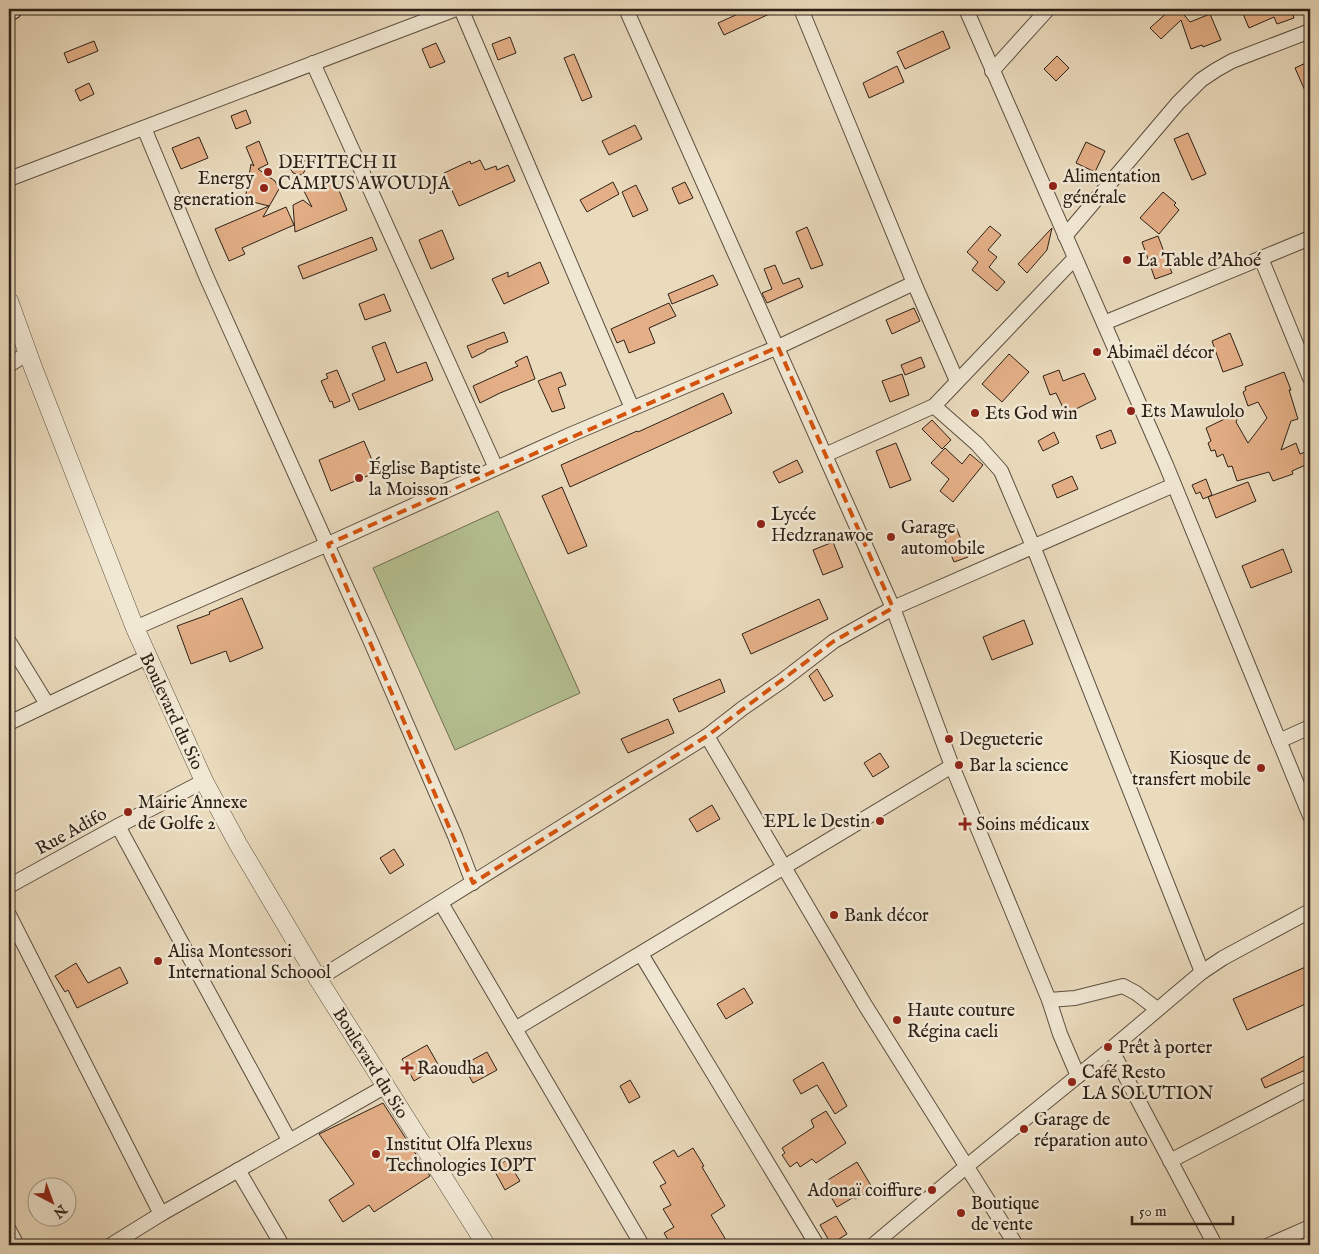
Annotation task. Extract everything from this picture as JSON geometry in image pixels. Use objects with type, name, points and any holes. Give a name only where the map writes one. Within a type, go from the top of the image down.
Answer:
[{"type":"street","points":[[9,179],[456,9]]},
{"type":"street","points":[[462,9],[632,408]]},
{"type":"street","points":[[626,9],[893,608],[952,766],[1049,1000],[1060,1034],[1078,1076]]},
{"type":"street","points":[[800,9],[914,284],[957,381]]},
{"type":"street","points":[[966,9],[1174,485],[1310,816]]},
{"type":"street","points":[[992,71],[1048,9]]},
{"type":"street","points":[[1065,236],[1178,103],[1201,80],[1232,61],[1310,31]]},
{"type":"street","points":[[314,63],[496,468]]},
{"type":"street","points":[[144,128],[206,276],[328,544],[455,836],[473,883]]},
{"type":"street","points":[[1104,323],[1310,238]]},
{"type":"street","points":[[825,455],[934,406],[1075,258]]},
{"type":"street","points":[[1261,258],[1310,378]]},
{"type":"street","points":[[135,628],[632,408],[778,347],[914,284]]},
{"type":"street","name":"Boulevard du Sio","points":[[9,302],[135,628],[204,781],[238,844],[318,979],[486,1245]]},
{"type":"street","points":[[9,365],[28,353]]},
{"type":"street","points":[[934,406],[976,444],[1001,471],[1033,546],[1202,972]]},
{"type":"street","points":[[318,979],[707,736],[834,641],[893,608],[1174,485]]},
{"type":"street","points":[[9,642],[47,704]]},
{"type":"street","points":[[9,723],[147,657]]},
{"type":"street","points":[[1279,740],[1310,727]]},
{"type":"street","points":[[707,736],[864,1005],[1016,1245]]},
{"type":"street","points":[[515,1029],[952,766]]},
{"type":"street","name":"Rue Adifo","points":[[9,886],[204,781]]},
{"type":"street","points":[[118,826],[290,1140]]},
{"type":"street","points":[[441,903],[642,1245]]},
{"type":"street","points":[[873,1245],[1202,972],[1223,958],[1310,911]]},
{"type":"street","points":[[9,915],[161,1214]]},
{"type":"street","points":[[641,954],[817,1245]]},
{"type":"street","points":[[1049,1000],[1075,998],[1123,986],[1136,992],[1157,1009]]},
{"type":"street","points":[[1111,1049],[1215,1245]]},
{"type":"street","points":[[110,1245],[386,1086]]},
{"type":"street","points":[[1170,1161],[1310,1088]]},
{"type":"street","points":[[238,1170],[282,1245]]},
{"type":"street","points":[[1269,1245],[1310,1228]]},
{"type":"street","points":[[9,1230],[17,1245]]},
{"type":"highlighted area","points":[[778,347],[893,608],[834,641],[707,736],[473,883],[328,544]]},
{"type":"green space","points":[[498,511],[580,693],[455,750],[373,568]]},
{"type":"building","points":[[749,9],[780,9],[724,35],[718,23]]},
{"type":"building","points":[[1171,9],[1179,9],[1190,22],[1210,14],[1221,40],[1203,47],[1202,45],[1191,49],[1181,20],[1161,39],[1150,28]]},
{"type":"building","points":[[1241,9],[1293,9],[1291,10],[1294,18],[1277,24],[1274,17],[1249,28]]},
{"type":"building","points":[[943,31],[950,48],[905,69],[897,52]]},
{"type":"building","points":[[510,37],[516,53],[498,60],[492,44]]},
{"type":"building","points":[[94,41],[98,51],[68,63],[64,53]]},
{"type":"building","points":[[436,43],[445,62],[430,68],[422,49]]},
{"type":"building","points":[[574,54],[592,97],[582,101],[564,58]]},
{"type":"building","points":[[1057,56],[1069,68],[1056,81],[1044,69]]},
{"type":"building","points":[[1310,61],[1310,102],[1295,68]]},
{"type":"building","points":[[897,66],[904,82],[869,98],[863,83]]},
{"type":"building","points":[[89,83],[94,94],[80,101],[75,90]]},
{"type":"building","points":[[246,110],[251,123],[236,129],[231,116]]},
{"type":"building","points":[[635,125],[642,139],[609,155],[602,141]]},
{"type":"building","points":[[1188,133],[1206,174],[1192,180],[1174,139]]},
{"type":"building","points":[[199,137],[208,158],[181,169],[172,148]]},
{"type":"building","points":[[259,141],[268,164],[258,169],[275,181],[279,189],[263,217],[286,207],[294,225],[242,248],[245,254],[229,261],[215,229],[269,206],[245,200],[251,164],[254,166],[246,147]]},
{"type":"building","points":[[1086,142],[1105,151],[1095,172],[1076,163]]},
{"type":"building","points":[[296,157],[303,158],[307,163],[302,175],[293,173],[290,168],[291,162]]},
{"type":"building","points":[[480,160],[485,170],[496,166],[497,170],[508,165],[515,181],[459,206],[444,173],[470,161],[471,164]]},
{"type":"building","points":[[334,178],[347,210],[295,232],[293,205],[303,200],[312,207],[304,191]]},
{"type":"building","points":[[613,182],[619,194],[587,212],[580,200]]},
{"type":"building","points":[[685,182],[693,198],[679,204],[672,188]]},
{"type":"building","points":[[636,185],[648,210],[633,217],[622,192]]},
{"type":"building","points":[[1163,192],[1176,203],[1174,205],[1179,210],[1159,234],[1140,218]]},
{"type":"building","points":[[990,226],[1001,235],[988,250],[997,257],[989,267],[1005,282],[997,291],[972,270],[978,262],[967,252]]},
{"type":"building","points":[[807,227],[823,265],[811,269],[796,232]]},
{"type":"building","points":[[1052,228],[1047,250],[1027,273],[1018,264]]},
{"type":"building","points":[[442,230],[454,259],[431,269],[419,240]]},
{"type":"building","points":[[1158,236],[1172,273],[1155,279],[1142,242]]},
{"type":"building","points":[[372,237],[377,250],[303,279],[298,266]]},
{"type":"building","points":[[540,262],[549,283],[504,304],[492,279],[508,272],[508,277]]},
{"type":"building","points":[[775,265],[783,284],[799,278],[803,287],[767,303],[762,293],[772,289],[764,269]]},
{"type":"building","points":[[713,275],[718,285],[672,304],[668,294]]},
{"type":"building","points":[[384,294],[391,311],[365,320],[359,304]]},
{"type":"building","points":[[669,303],[676,316],[649,328],[655,343],[629,353],[624,340],[617,343],[611,329]]},
{"type":"building","points":[[914,308],[920,321],[892,334],[886,320]]},
{"type":"building","points":[[504,332],[508,342],[486,350],[472,358],[467,346]]},
{"type":"building","points":[[1230,333],[1243,365],[1223,372],[1212,341]]},
{"type":"building","points":[[385,342],[397,373],[426,362],[433,380],[359,410],[352,394],[385,380],[372,347]]},
{"type":"building","points":[[1009,354],[1029,372],[1002,402],[982,384]]},
{"type":"building","points":[[527,356],[535,379],[480,403],[473,386],[518,366],[515,362]]},
{"type":"building","points":[[921,357],[925,367],[905,375],[901,365]]},
{"type":"building","points":[[337,370],[350,401],[334,408],[321,381],[328,378],[326,374]]},
{"type":"building","points":[[1059,370],[1063,381],[1084,373],[1096,399],[1066,414],[1056,393],[1050,395],[1043,376]]},
{"type":"building","points":[[561,372],[566,385],[558,388],[565,408],[552,412],[538,381]]},
{"type":"building","points":[[1284,372],[1291,390],[1289,390],[1298,419],[1291,421],[1281,450],[1296,443],[1300,454],[1310,450],[1310,463],[1292,471],[1293,474],[1273,481],[1269,472],[1237,481],[1232,466],[1228,467],[1223,454],[1217,457],[1215,450],[1211,451],[1208,443],[1211,441],[1206,428],[1241,411],[1236,422],[1248,443],[1267,418],[1258,402],[1248,406],[1243,392],[1246,390],[1245,387]]},
{"type":"building","points":[[902,374],[909,395],[890,402],[882,381]]},
{"type":"building","points":[[723,393],[732,413],[570,487],[561,465]]},
{"type":"building","points":[[932,420],[951,440],[942,449],[922,429]]},
{"type":"building","points":[[1111,430],[1116,443],[1101,449],[1096,436]]},
{"type":"building","points":[[1054,432],[1059,443],[1043,451],[1038,441]]},
{"type":"building","points":[[364,441],[377,472],[331,491],[319,460]]},
{"type":"building","points":[[896,443],[911,480],[890,488],[876,451]]},
{"type":"building","points":[[945,448],[962,464],[970,454],[983,465],[953,502],[940,491],[949,479],[931,463]]},
{"type":"building","points":[[797,460],[803,472],[779,483],[773,472]]},
{"type":"building","points":[[1072,476],[1078,489],[1057,498],[1052,485]]},
{"type":"building","points":[[1206,479],[1212,495],[1203,499],[1200,492],[1196,494],[1192,485]]},
{"type":"building","points":[[1248,482],[1256,501],[1216,518],[1208,497]]},
{"type":"building","points":[[562,487],[587,546],[568,554],[542,496]]},
{"type":"building","points":[[954,522],[968,557],[954,562],[940,528]]},
{"type":"building","points":[[833,542],[843,567],[823,575],[813,550]]},
{"type":"building","points":[[1283,549],[1292,572],[1251,588],[1242,566]]},
{"type":"building","points":[[242,598],[263,648],[230,662],[226,651],[191,664],[177,626],[210,614],[209,612]]},
{"type":"building","points":[[819,599],[828,619],[751,654],[742,634]]},
{"type":"building","points":[[1024,620],[1033,644],[992,660],[983,637]]},
{"type":"building","points":[[817,669],[833,696],[824,701],[809,676]]},
{"type":"building","points":[[720,679],[725,692],[679,712],[673,699]]},
{"type":"building","points":[[668,719],[674,733],[628,753],[621,739]]},
{"type":"building","points":[[880,753],[889,767],[873,777],[864,763]]},
{"type":"building","points":[[712,805],[720,819],[697,832],[689,819]]},
{"type":"building","points":[[394,849],[404,865],[390,874],[380,858]]},
{"type":"building","points":[[76,963],[88,983],[120,967],[128,983],[77,1008],[68,990],[65,992],[55,976]]},
{"type":"building","points":[[1310,965],[1310,1002],[1247,1030],[1233,999]]},
{"type":"building","points":[[744,988],[753,1003],[726,1019],[717,1004]]},
{"type":"building","points":[[427,1045],[439,1066],[414,1081],[402,1059]]},
{"type":"building","points":[[487,1052],[497,1070],[473,1083],[463,1065]]},
{"type":"building","points":[[1310,1053],[1310,1068],[1265,1088],[1261,1079]]},
{"type":"building","points":[[823,1062],[847,1106],[835,1114],[817,1085],[801,1094],[793,1080]]},
{"type":"building","points":[[630,1080],[640,1097],[629,1103],[620,1086]]},
{"type":"building","name":"Institut Olfa Plexus Technologies IOPT","points":[[383,1103],[430,1176],[374,1212],[369,1205],[343,1222],[329,1200],[354,1184],[319,1134]]},
{"type":"building","points":[[826,1111],[846,1143],[816,1163],[812,1159],[800,1167],[797,1162],[790,1167],[782,1155],[785,1153],[782,1148],[814,1127],[811,1120]]},
{"type":"building","points":[[693,1148],[725,1206],[711,1215],[729,1245],[671,1245],[664,1233],[674,1227],[663,1209],[671,1205],[660,1186],[666,1183],[653,1162],[674,1150],[678,1157]]},
{"type":"building","points":[[507,1160],[520,1181],[505,1190],[493,1168]]},
{"type":"building","points":[[857,1162],[873,1189],[837,1207],[823,1183]]},
{"type":"building","points":[[836,1216],[847,1234],[831,1244],[820,1225]]},
{"type":"place","name":"DEFITECH II CAMPUS AWOUDJA","points":[[268,172]]},
{"type":"place","name":"Alimentation générale","points":[[1053,186]]},
{"type":"place","name":"Energy generation","points":[[264,188]]},
{"type":"place","name":"La Table d’Ahoé","points":[[1127,260]]},
{"type":"place","name":"Abimaël décor","points":[[1097,352]]},
{"type":"place","name":"Ets Mawulolo","points":[[1131,411]]},
{"type":"place","name":"Ets God win","points":[[975,413]]},
{"type":"place","name":"Église Baptiste la Moisson","points":[[359,478]]},
{"type":"place","name":"Lycée Hedzranawoe","points":[[761,524]]},
{"type":"place","name":"Garage automobile","points":[[891,537]]},
{"type":"place","name":"Degueterie","points":[[949,739]]},
{"type":"place","name":"Bar la science","points":[[959,765]]},
{"type":"place","name":"Kiosque de transfert mobile","points":[[1261,768]]},
{"type":"place","name":"Mairie Annexe de Golfe 2","points":[[128,812]]},
{"type":"place","name":"EPL le Destin","points":[[880,821]]},
{"type":"place","name":"Soins médicaux","points":[[965,824]]},
{"type":"place","name":"Bank décor","points":[[834,915]]},
{"type":"place","name":"Alisa Montessori International Schoool","points":[[158,961]]},
{"type":"place","name":"Haute couture Régina caeli","points":[[897,1020]]},
{"type":"place","name":"Prêt à porter","points":[[1108,1047]]},
{"type":"place","name":"Raoudha","points":[[407,1068]]},
{"type":"place","name":"Café Resto LA SOLUTION","points":[[1072,1082]]},
{"type":"place","name":"Garage de réparation auto","points":[[1024,1129]]},
{"type":"place","name":"Institut Olfa Plexus Technologies IOPT","points":[[376,1154]]},
{"type":"place","name":"Adonaï coiffure","points":[[932,1190]]},
{"type":"place","name":"Boutique de vente","points":[[961,1213]]}]
